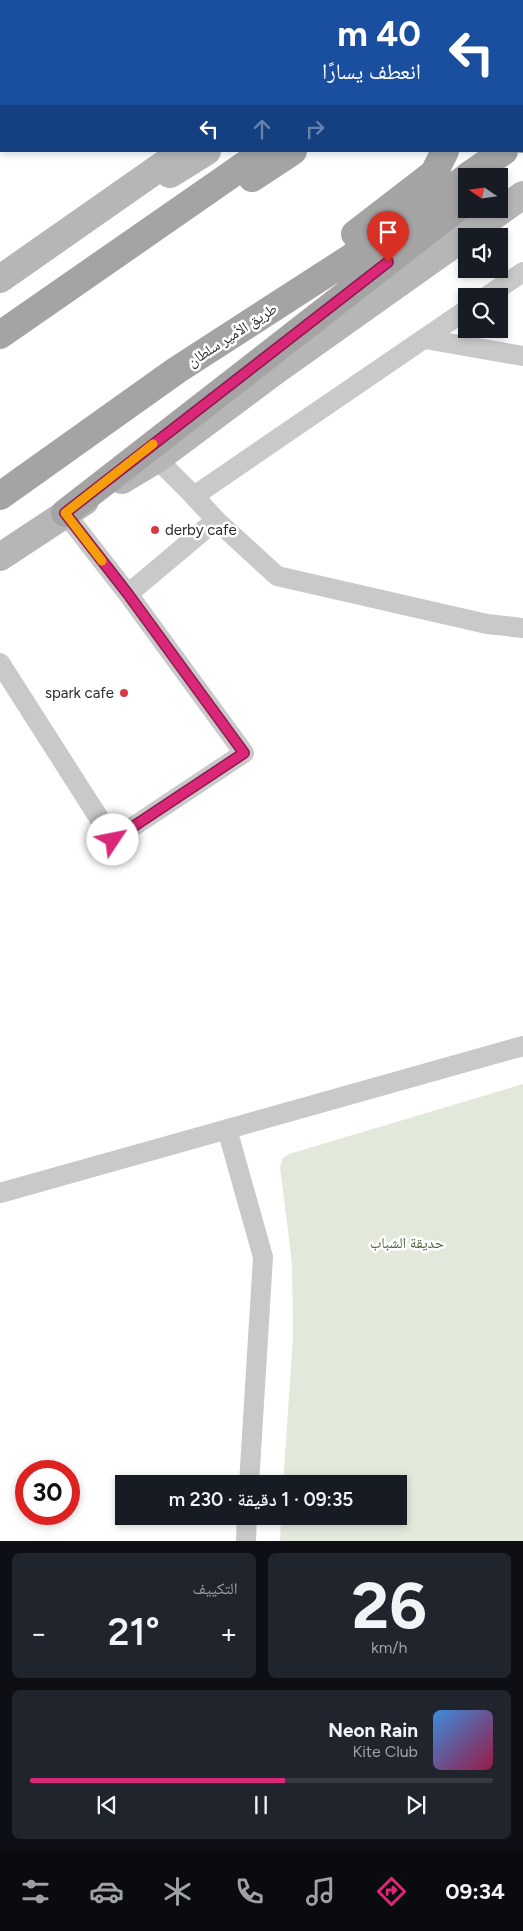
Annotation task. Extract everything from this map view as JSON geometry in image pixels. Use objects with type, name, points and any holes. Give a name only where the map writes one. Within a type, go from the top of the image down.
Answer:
[{"type":"main road","points":[[0,279],[182,152]]},
{"type":"main road","points":[[38,253],[205,152]]},
{"type":"main road","points":[[0,334],[264,152]]},
{"type":"main road","points":[[80,278],[210,205],[290,152]]},
{"type":"main road","points":[[177,370],[434,173],[444,152]]},
{"type":"main road","name":"طريق الأمير سلطان","points":[[480,168],[503,152]]},
{"type":"main road","points":[[508,169],[523,157]]},
{"type":"main road","name":"طريق الأمير سلطان","points":[[0,496],[177,370],[352,257],[458,183]]},
{"type":"main road","points":[[65,513],[157,460],[274,371],[523,195]]},
{"type":"main road","points":[[0,557],[65,513],[458,207]]},
{"type":"street","points":[[499,288],[523,272]]},
{"type":"street","points":[[194,496],[458,316]]},
{"type":"street","points":[[425,339],[523,356]]},
{"type":"street","points":[[157,460],[216,520],[277,576],[487,624],[523,628]]},
{"type":"street","points":[[0,663],[113,840],[244,753],[128,594],[65,513]]},
{"type":"street","points":[[128,594],[216,520]]},
{"type":"street","points":[[0,1193],[523,1046]]},
{"type":"street","points":[[227,1129],[263,1257],[250,1475]]},
{"type":"street","points":[[246,1541],[247,1525]]},
{"type":"green space","name":"حديقة الشباب","points":[[523,1084],[523,1541],[280,1541],[281,1525],[407,1525],[407,1475],[284,1475],[293,1337],[292,1264],[280,1167],[283,1158],[289,1154]]},
{"type":"slow traffic","points":[[102,561],[65,513],[153,444]]},
{"type":"place","name":"derby cafe","points":[[155,530]]},
{"type":"place","name":"spark cafe","points":[[124,693]]},
{"type":"route","points":[[113,840],[244,753],[128,594],[65,513],[388,262]]}]
